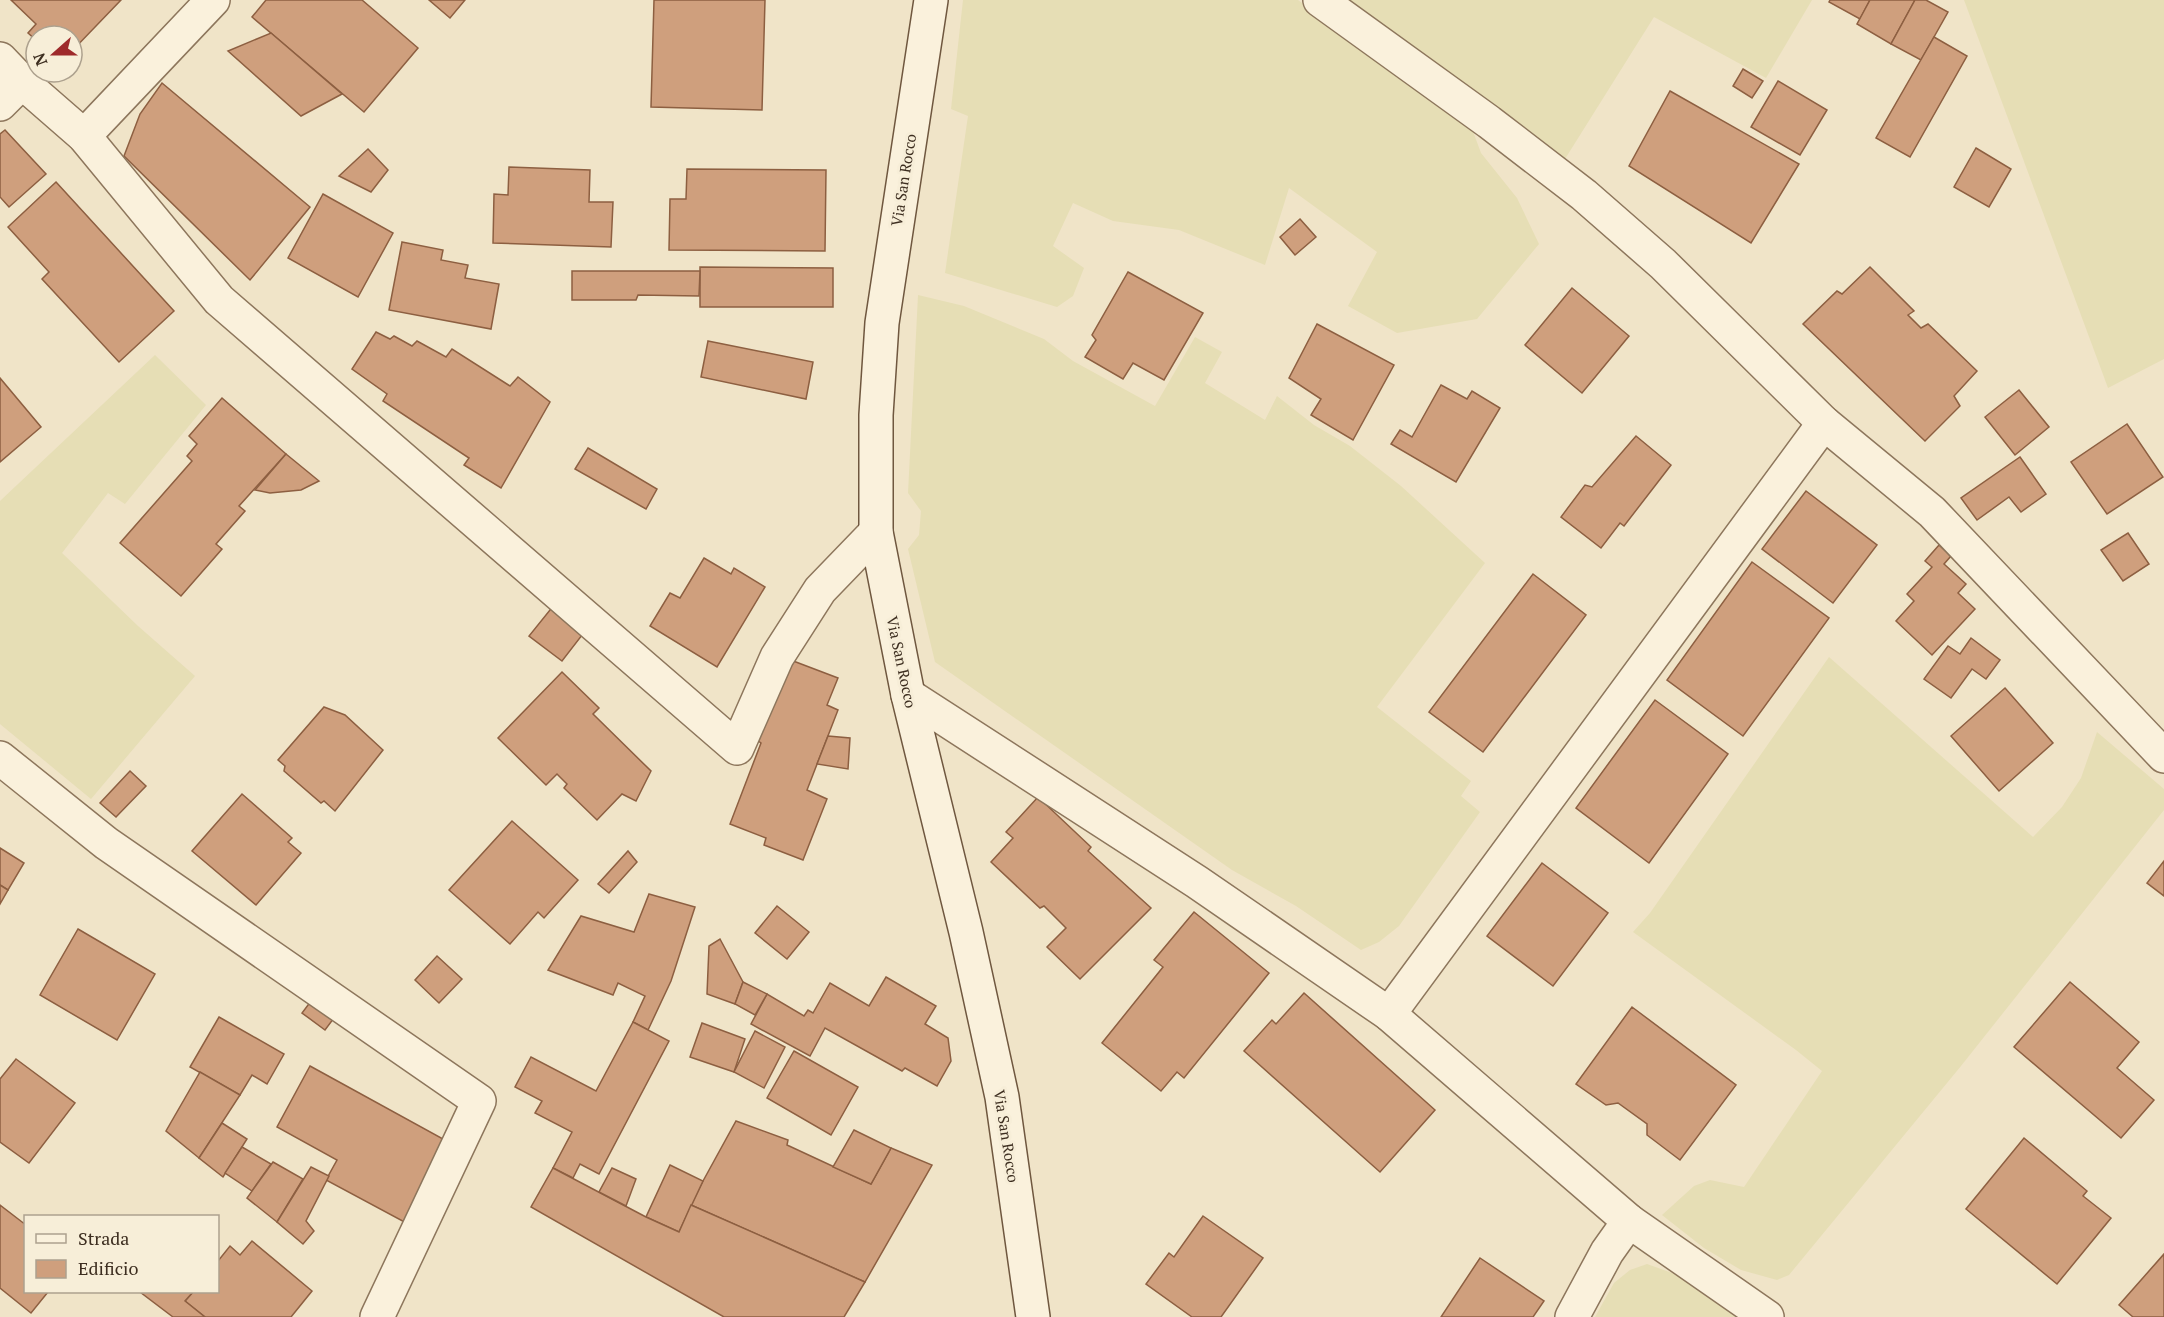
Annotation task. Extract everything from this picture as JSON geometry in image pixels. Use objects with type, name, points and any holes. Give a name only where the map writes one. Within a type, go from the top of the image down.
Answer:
[{"type":"street","points":[[84,136],[213,0]]},
{"type":"street","name":"Via San Rocco","points":[[931,0],[882,322],[876,415],[876,532],[908,695],[966,932],[1002,1097],[1033,1317]]},
{"type":"street","points":[[1320,0],[1489,122],[1584,195],[1663,264],[1824,423],[1932,512],[2164,756]]},
{"type":"street","points":[[7,82],[84,136],[219,300],[737,748],[777,657],[789,638],[820,590],[876,532]]},
{"type":"street","points":[[1389,1014],[1824,423]]},
{"type":"street","points":[[908,695],[1197,882],[1389,1014],[1629,1221],[1767,1317]]},
{"type":"street","points":[[0,758],[106,843],[479,1101],[377,1317]]},
{"type":"street","points":[[1572,1317],[1607,1252],[1629,1221]]},
{"type":"shaded area","points":[[963,0],[1298,0],[1471,126],[1481,153],[1517,198],[1539,244],[1477,319],[1397,333],[1348,306],[1377,252],[1289,188],[1265,265],[1179,230],[1113,221],[1073,203],[1053,246],[1084,268],[1073,296],[1057,307],[945,273],[968,116],[951,109]]},
{"type":"shaded area","points":[[1343,0],[1812,0],[1766,78],[1654,17],[1565,159],[1551,153]]},
{"type":"shaded area","points":[[1964,0],[2164,0],[2164,359],[2108,388]]},
{"type":"shaded area","points":[[918,295],[964,306],[1044,339],[1073,361],[1155,406],[1195,337],[1222,352],[1205,383],[1265,420],[1277,396],[1314,425],[1350,446],[1401,486],[1485,563],[1377,707],[1471,781],[1461,796],[1480,812],[1399,926],[1379,942],[1361,950],[1296,906],[1232,870],[935,662],[908,549],[919,535],[921,511],[908,493]]},
{"type":"shaded area","points":[[155,355],[206,405],[125,504],[108,493],[62,553],[138,626],[195,676],[91,799],[0,724],[0,501]]},
{"type":"shaded area","points":[[1829,657],[2033,837],[2062,807],[2081,778],[2097,732],[2164,789],[2164,810],[1961,1066],[1789,1275],[1777,1280],[1741,1270],[1704,1248],[1662,1215],[1694,1186],[1710,1180],[1744,1187],[1822,1071],[1633,932],[1650,913]]},
{"type":"shaded area","points":[[1647,1264],[1675,1274],[1740,1317],[1595,1317],[1614,1283],[1630,1270]]},
{"type":"building","points":[[11,0],[121,0],[84,39],[84,24],[36,24]]},
{"type":"building","points":[[266,0],[362,0],[418,48],[364,112],[252,17]]},
{"type":"building","points":[[429,0],[465,0],[450,18]]},
{"type":"building","points":[[654,0],[765,0],[762,110],[651,107]]},
{"type":"building","points":[[1830,0],[1870,0],[1860,19],[1829,2]]},
{"type":"building","points":[[1870,0],[1915,0],[1891,44],[1857,24]]},
{"type":"building","points":[[1915,0],[1926,0],[1948,12],[1921,60],[1891,44]]},
{"type":"building","points":[[271,33],[342,94],[301,116],[228,51]]},
{"type":"building","points":[[1934,37],[1967,56],[1910,157],[1876,138]]},
{"type":"building","points":[[1743,69],[1763,81],[1752,98],[1733,86]]},
{"type":"building","points":[[1778,81],[1827,110],[1800,155],[1751,127]]},
{"type":"building","points":[[162,83],[310,207],[250,280],[124,156],[140,114]]},
{"type":"building","points":[[1670,91],[1799,164],[1751,243],[1629,166]]},
{"type":"building","points":[[5,130],[46,174],[9,207],[0,197],[0,134]]},
{"type":"building","points":[[1976,148],[2011,169],[1989,207],[1954,187]]},
{"type":"building","points":[[368,149],[388,170],[371,192],[339,176]]},
{"type":"building","points":[[509,167],[590,170],[589,202],[613,202],[611,247],[493,243],[494,194],[508,195]]},
{"type":"building","points":[[687,169],[826,170],[825,251],[669,250],[670,199],[686,199]]},
{"type":"building","points":[[56,182],[174,311],[119,362],[42,279],[49,272],[8,227]]},
{"type":"building","points":[[323,194],[393,233],[358,297],[288,258]]},
{"type":"building","points":[[1300,219],[1316,237],[1295,255],[1280,237]]},
{"type":"building","points":[[402,242],[443,250],[441,260],[468,265],[465,278],[499,284],[491,329],[389,310]]},
{"type":"building","points":[[700,267],[833,268],[833,307],[700,307]]},
{"type":"building","points":[[1870,267],[1914,311],[1908,315],[1921,328],[1928,324],[1977,371],[1954,396],[1960,406],[1925,441],[1803,324],[1837,291],[1842,294]]},
{"type":"building","points":[[572,271],[700,271],[699,296],[638,295],[636,300],[572,300]]},
{"type":"building","points":[[1128,272],[1203,313],[1164,380],[1133,363],[1123,379],[1085,357],[1096,340],[1092,335]]},
{"type":"building","points":[[1572,288],[1629,336],[1582,393],[1525,345]]},
{"type":"building","points":[[1317,324],[1394,365],[1353,440],[1311,415],[1321,399],[1289,378]]},
{"type":"building","points":[[376,332],[390,339],[394,336],[412,346],[417,341],[446,357],[452,349],[510,386],[518,377],[550,402],[501,488],[464,465],[469,458],[383,401],[387,394],[352,369]]},
{"type":"building","points":[[708,341],[813,362],[806,399],[701,377]]},
{"type":"building","points":[[0,378],[41,427],[0,462]]},
{"type":"building","points":[[1441,385],[1467,399],[1472,391],[1500,408],[1456,482],[1391,444],[1400,430],[1412,437]]},
{"type":"building","points":[[2019,390],[2049,427],[2015,455],[1985,417]]},
{"type":"building","points":[[222,398],[286,454],[239,506],[245,511],[216,544],[222,549],[181,596],[120,543],[192,461],[187,456],[197,444],[189,436]]},
{"type":"building","points":[[2127,424],[2163,477],[2107,514],[2071,462]]},
{"type":"building","points":[[1636,436],[1671,465],[1624,526],[1620,523],[1601,548],[1561,517],[1585,485],[1592,487]]},
{"type":"building","points":[[588,448],[657,489],[646,509],[575,469]]},
{"type":"building","points":[[286,454],[319,481],[301,490],[270,493],[255,490]]},
{"type":"building","points":[[2020,457],[2046,494],[2021,512],[2009,497],[1977,520],[1961,498]]},
{"type":"building","points":[[1806,491],[1877,545],[1833,603],[1762,549]]},
{"type":"building","points":[[2128,533],[2149,564],[2123,581],[2101,550]]},
{"type":"building","points":[[1939,545],[1951,556],[1944,564],[1966,584],[1958,593],[1975,609],[1932,655],[1896,621],[1914,601],[1907,594],[1932,567],[1925,561]]},
{"type":"building","points":[[704,558],[731,574],[734,568],[765,587],[717,667],[650,626],[670,593],[680,598]]},
{"type":"building","points":[[1752,562],[1829,618],[1743,736],[1667,680]]},
{"type":"building","points":[[1533,574],[1586,615],[1483,752],[1429,712]]},
{"type":"building","points":[[554,605],[586,630],[562,661],[529,636]]},
{"type":"building","points":[[1971,638],[2000,660],[1986,679],[1972,669],[1951,698],[1924,679],[1948,646],[1960,654]]},
{"type":"building","points":[[788,659],[838,678],[827,705],[838,710],[807,790],[827,799],[803,860],[764,845],[766,838],[730,824],[761,743],[757,740]]},
{"type":"building","points":[[562,672],[599,708],[593,714],[651,771],[636,801],[622,794],[597,820],[564,788],[567,784],[557,774],[546,785],[498,738]]},
{"type":"building","points":[[2005,688],[2053,743],[1999,791],[1951,736]]},
{"type":"building","points":[[1655,700],[1728,754],[1649,863],[1576,808]]},
{"type":"building","points":[[324,707],[345,715],[383,750],[335,811],[324,801],[321,803],[284,771],[285,766],[278,760]]},
{"type":"building","points":[[828,736],[850,738],[848,769],[817,764]]},
{"type":"building","points":[[130,771],[146,786],[116,817],[100,803]]},
{"type":"building","points":[[242,794],[292,838],[288,842],[301,853],[256,905],[192,851]]},
{"type":"building","points":[[1038,797],[1091,847],[1088,851],[1151,908],[1080,979],[1047,947],[1066,928],[1044,906],[1040,908],[991,862],[1013,838],[1006,832]]},
{"type":"building","points":[[512,821],[578,880],[544,918],[538,912],[510,944],[449,890]]},
{"type":"building","points":[[0,848],[24,863],[8,890],[0,885]]},
{"type":"building","points":[[628,851],[637,862],[609,893],[598,884]]},
{"type":"building","points":[[2164,861],[2164,896],[2147,883]]},
{"type":"building","points":[[1542,863],[1608,913],[1553,986],[1487,936]]},
{"type":"building","points":[[0,885],[8,890],[0,904]]},
{"type":"building","points":[[649,894],[695,907],[671,981],[648,1030],[633,1022],[645,996],[618,983],[613,995],[548,970],[581,916],[634,932]]},
{"type":"building","points":[[777,906],[809,932],[787,959],[755,933]]},
{"type":"building","points":[[1194,912],[1269,973],[1184,1078],[1177,1072],[1161,1091],[1102,1043],[1163,967],[1154,960]]},
{"type":"building","points":[[78,929],[155,974],[117,1040],[40,995]]},
{"type":"building","points":[[720,939],[743,982],[735,1004],[707,994],[709,946]]},
{"type":"building","points":[[437,956],[462,979],[439,1003],[415,980]]},
{"type":"building","points":[[886,977],[936,1006],[925,1024],[948,1038],[951,1061],[937,1086],[905,1068],[902,1071],[825,1028],[810,1056],[751,1024],[767,994],[804,1016],[808,1010],[813,1013],[830,983],[869,1006]]},
{"type":"building","points":[[743,982],[767,994],[755,1015],[735,1004]]},
{"type":"building","points":[[2070,982],[2139,1042],[2117,1068],[2154,1100],[2121,1138],[2014,1047]]},
{"type":"building","points":[[1304,993],[1435,1110],[1380,1172],[1244,1051],[1272,1020],[1276,1024]]},
{"type":"building","points":[[311,1001],[334,1018],[325,1030],[302,1013]]},
{"type":"building","points":[[1632,1007],[1736,1085],[1680,1160],[1647,1135],[1647,1124],[1618,1103],[1606,1105],[1576,1084]]},
{"type":"building","points":[[219,1017],[284,1054],[267,1084],[252,1075],[240,1095],[190,1067]]},
{"type":"building","points":[[633,1022],[669,1041],[599,1174],[580,1164],[573,1178],[553,1168],[572,1132],[535,1113],[542,1101],[515,1087],[531,1057],[596,1091]]},
{"type":"building","points":[[702,1023],[745,1039],[734,1072],[690,1057]]},
{"type":"building","points":[[755,1031],[785,1047],[764,1088],[734,1072]]},
{"type":"building","points":[[794,1051],[858,1087],[831,1135],[767,1098]]},
{"type":"building","points":[[16,1059],[75,1103],[29,1163],[0,1142],[0,1079]]},
{"type":"building","points":[[310,1066],[454,1145],[410,1225],[326,1180],[337,1160],[277,1127]]},
{"type":"building","points":[[200,1072],[240,1095],[199,1158],[166,1131]]},
{"type":"building","points":[[736,1121],[788,1140],[787,1145],[871,1184],[891,1148],[932,1165],[865,1282],[691,1205]]},
{"type":"building","points":[[222,1123],[247,1139],[223,1177],[199,1158]]},
{"type":"building","points":[[854,1130],[891,1148],[871,1184],[833,1167]]},
{"type":"building","points":[[2024,1138],[2087,1191],[2083,1196],[2111,1218],[2057,1284],[1966,1209]]},
{"type":"building","points":[[242,1147],[271,1164],[252,1191],[225,1173]]},
{"type":"building","points":[[273,1162],[303,1179],[277,1222],[247,1198]]},
{"type":"building","points":[[670,1165],[703,1181],[679,1232],[646,1217]]},
{"type":"building","points":[[311,1167],[329,1176],[306,1221],[314,1231],[303,1244],[277,1222]]},
{"type":"building","points":[[553,1168],[679,1232],[691,1205],[865,1282],[844,1317],[724,1317],[531,1207]]},
{"type":"building","points":[[612,1168],[636,1179],[626,1206],[599,1192]]},
{"type":"building","points":[[0,1205],[24,1223],[24,1293],[47,1293],[31,1313],[0,1288]]},
{"type":"building","points":[[1203,1216],[1263,1258],[1221,1317],[1192,1317],[1146,1284],[1169,1253],[1174,1257]]},
{"type":"building","points":[[252,1241],[312,1291],[291,1317],[205,1317],[185,1301],[192,1293],[219,1293],[219,1260],[230,1246],[240,1255]]},
{"type":"building","points":[[2164,1254],[2164,1317],[2133,1317],[2119,1305]]},
{"type":"building","points":[[1480,1258],[1544,1301],[1533,1317],[1441,1317]]},
{"type":"building","points":[[141,1293],[192,1293],[185,1301],[205,1317],[173,1317]]}]
